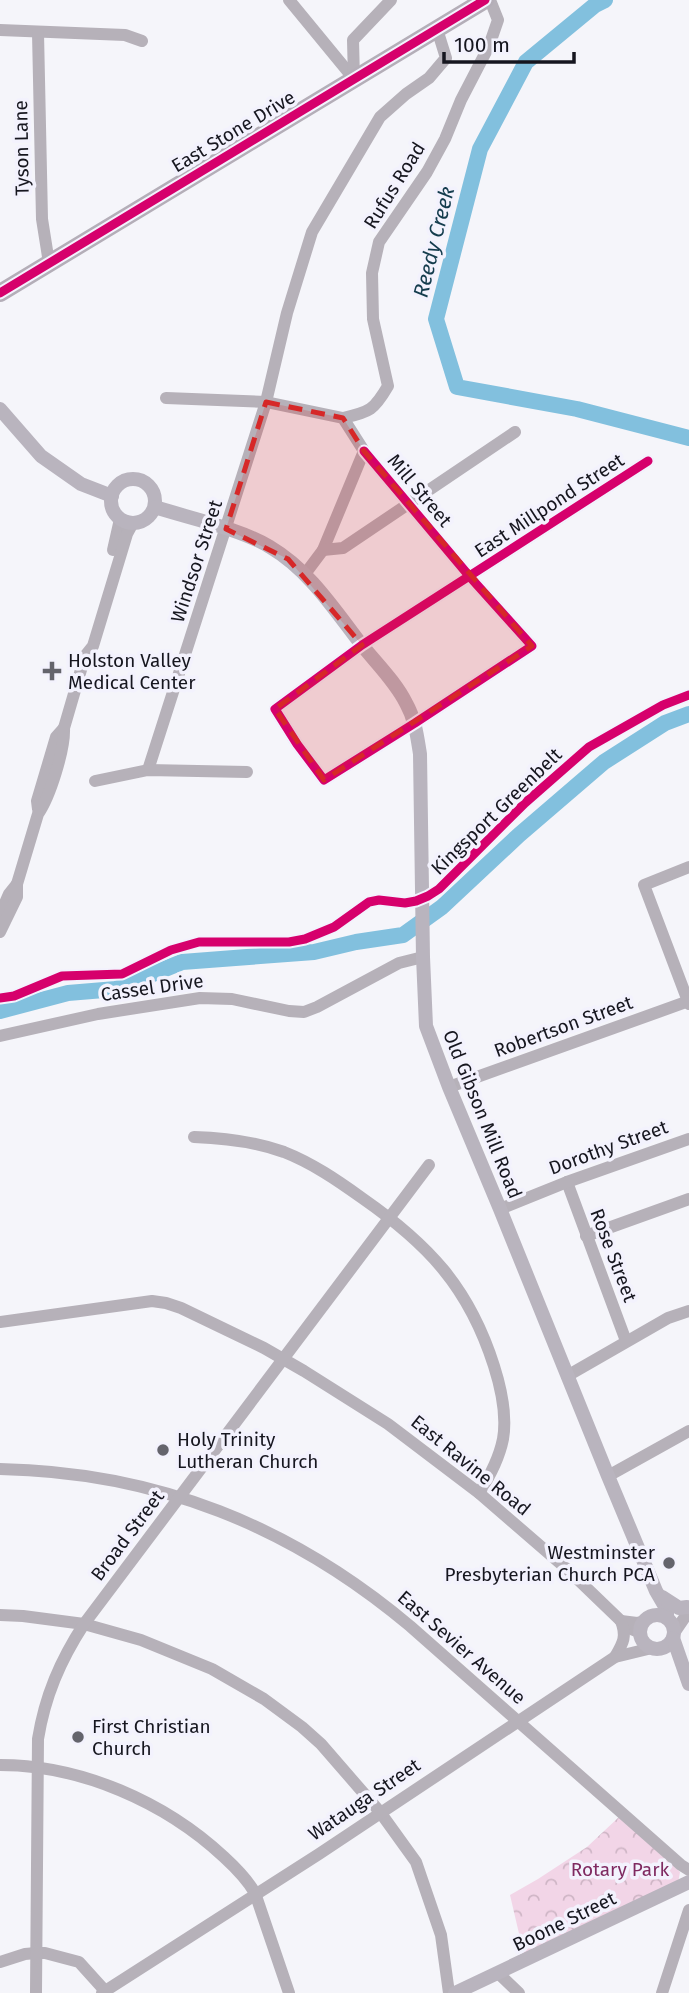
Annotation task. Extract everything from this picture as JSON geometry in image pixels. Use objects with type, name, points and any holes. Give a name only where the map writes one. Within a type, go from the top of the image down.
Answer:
[{"type":"highway","name":"East Stone Drive","points":[[0,293],[485,0]]},
{"type":"main road","points":[[0,410],[41,456],[81,484],[112,496]]},
{"type":"main road","points":[[139,480],[146,483],[154,493],[155,507],[147,519],[141,522],[127,521],[112,509],[112,496],[115,489],[125,481],[139,480]]},
{"type":"main road","name":"Old Gibson Mill Road","points":[[155,507],[269,545],[288,559],[305,574],[393,681],[406,702],[415,723],[419,754],[426,1026],[608,1476],[656,1591],[667,1610],[657,1626]]},
{"type":"main road","points":[[656,1591],[670,1603],[688,1609]]},
{"type":"main road","points":[[655,1648],[667,1645],[657,1626]]},
{"type":"main road","points":[[657,1626],[645,1643],[683,1668]]},
{"type":"main road","points":[[657,1626],[683,1668],[689,1684]]},
{"type":"main road","name":"Boone Street","points":[[455,1993],[689,1882]]},
{"type":"street","points":[[289,0],[354,79]]},
{"type":"street","points":[[354,79],[353,40],[391,0]]},
{"type":"street","name":"Rufus Road","points":[[344,418],[366,412],[379,402],[388,386],[373,319],[372,273],[379,242],[427,172],[489,46],[498,20],[490,0]]},
{"type":"street","name":"Windsor Street","points":[[148,771],[266,402],[287,313],[312,232],[380,117],[429,78],[446,58],[437,29]]},
{"type":"street","points":[[0,30],[125,35],[142,41]]},
{"type":"street","name":"Tyson Lane","points":[[38,33],[41,219],[49,263]]},
{"type":"street","points":[[166,398],[266,402],[344,418]]},
{"type":"street","name":"Mill Street","points":[[344,418],[364,451],[532,646],[415,723]]},
{"type":"street","points":[[323,550],[343,548],[515,432]]},
{"type":"street","points":[[305,574],[323,550],[364,451]]},
{"type":"street","name":"East Millpond Street","points":[[415,723],[324,779],[275,709],[362,645],[648,461]]},
{"type":"street","points":[[0,932],[17,897],[17,884],[38,814],[37,802],[56,737],[64,728],[85,656],[85,643],[127,521]]},
{"type":"street","points":[[95,781],[148,771],[247,772]]},
{"type":"street","points":[[689,867],[644,886],[689,1002]]},
{"type":"street","points":[[0,914],[17,884]]},
{"type":"street","name":"Cassel Drive","points":[[0,1036],[123,1009],[200,998],[232,999],[304,1012],[423,950]]},
{"type":"street","name":"Robertson Street","points":[[449,1087],[689,1002]]},
{"type":"street","points":[[194,1137],[248,1143],[312,1164],[415,1238],[448,1274],[474,1314],[498,1378],[503,1407],[503,1438],[495,1467],[480,1493]]},
{"type":"street","name":"Dorothy Street","points":[[500,1209],[566,1182],[689,1139]]},
{"type":"street","name":"Broad Street","points":[[36,1993],[38,1740],[48,1693],[69,1647],[429,1165]]},
{"type":"street","name":"Rose Street","points":[[566,1182],[626,1341]]},
{"type":"street","points":[[586,1236],[689,1199]]},
{"type":"street","name":"East Ravine Road","points":[[0,1322],[152,1301],[166,1303],[194,1314],[283,1359],[388,1424],[480,1493],[621,1620]]},
{"type":"street","points":[[567,1376],[668,1318],[689,1311]]},
{"type":"street","points":[[608,1476],[689,1431]]},
{"type":"street","name":"East Sevier Avenue","points":[[0,1469],[87,1476],[180,1496],[233,1515],[278,1536],[353,1581],[410,1626],[689,1870]]},
{"type":"street","points":[[615,1657],[657,1626],[688,1609]]},
{"type":"street","points":[[0,1615],[84,1624],[180,1654],[244,1686],[284,1713],[321,1744],[380,1812],[416,1862],[441,1935],[449,1993]]},
{"type":"street","points":[[621,1620],[657,1626]]},
{"type":"street","points":[[615,1657],[625,1631],[621,1620]]},
{"type":"street","name":"Watauga Street","points":[[105,1992],[319,1854],[615,1657],[655,1648]]},
{"type":"street","points":[[0,1765],[37,1768],[116,1789],[171,1817],[216,1849],[249,1883],[255,1893],[289,1993]]},
{"type":"street","points":[[662,1993],[689,1910]]},
{"type":"street","points":[[0,1962],[36,1953],[79,1962],[105,1992]]},
{"type":"street","points":[[499,1973],[519,1993]]},
{"type":"highlighted area","points":[[266,402],[343,418],[364,451],[532,646],[324,780],[275,709],[362,645],[288,559],[226,529]]},
{"type":"green space","name":"Rotary Park","points":[[619,1817],[680,1872],[678,1883],[524,1955],[510,1895],[587,1847]]},
{"type":"waterway","name":"Reedy Creek","points":[[605,0],[595,5],[526,62],[480,149],[436,319],[457,387],[577,409],[689,438]]},
{"type":"waterway","name":"Reedy Creek","points":[[0,1011],[68,993],[116,989],[182,962],[314,952],[403,935],[442,907],[519,835],[604,762],[665,723],[689,714]]},
{"type":"cycle path","points":[[0,293],[485,0]]},
{"type":"cycle path","points":[[364,451],[470,577],[532,646],[324,780],[275,709],[362,645],[648,461]]},
{"type":"cycle path","name":"Kingsport Greenbelt","points":[[0,998],[14,996],[62,976],[122,974],[171,950],[199,942],[289,942],[305,939],[334,927],[369,902],[379,900],[405,903],[428,896],[439,889],[525,803],[589,747],[663,705],[689,695]]},
{"type":"place","name":"Holston Valley Medical Center","points":[[52,671]]},
{"type":"place","name":"Holy Trinity Lutheran Church","points":[[163,1450]]},
{"type":"place","name":"Westminster Presbyterian Church PCA","points":[[669,1563]]},
{"type":"place","name":"First Christian Church","points":[[78,1737]]}]
